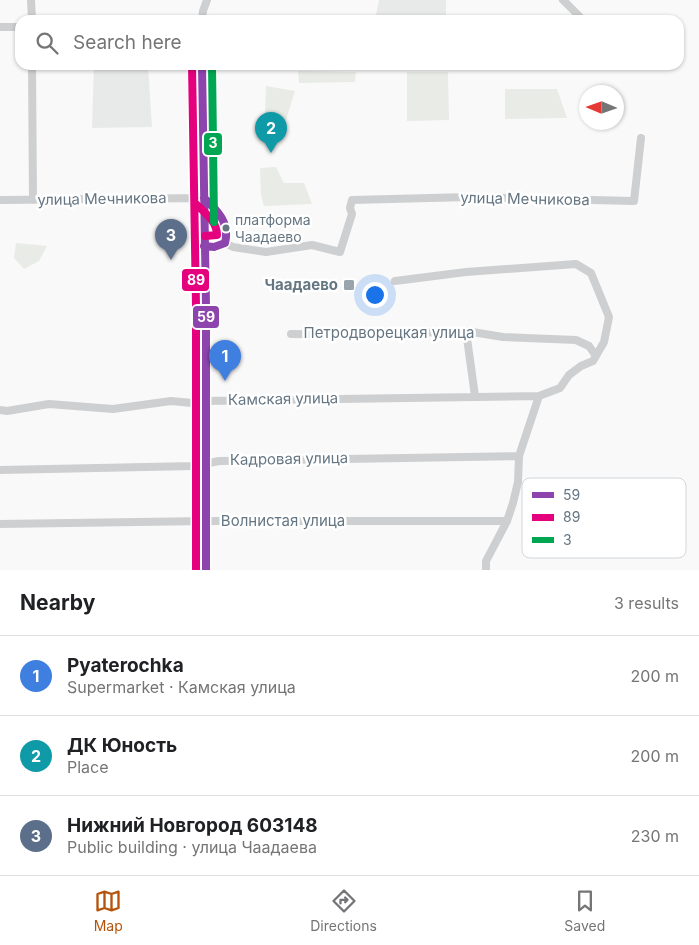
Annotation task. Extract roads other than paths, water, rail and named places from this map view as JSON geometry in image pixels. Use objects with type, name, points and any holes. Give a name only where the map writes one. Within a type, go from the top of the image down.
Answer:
[{"type":"street","points":[[31,0],[32,15]]},
{"type":"street","points":[[203,15],[207,0]]},
{"type":"street","points":[[563,0],[578,15]]},
{"type":"street","points":[[0,27],[15,27]]},
{"type":"street","points":[[32,70],[33,200]]},
{"type":"street","points":[[202,70],[207,462],[206,570]]},
{"type":"street","name":"улица Мечникова","points":[[225,243],[233,247],[266,252],[312,245],[340,252],[352,214],[350,208],[352,200],[469,198],[634,201],[641,138]]},
{"type":"street","points":[[204,198],[220,213],[225,221],[227,232],[225,243],[214,247],[204,246]]},
{"type":"street","name":"улица Мечникова","points":[[0,200],[204,198]]},
{"type":"street","points":[[395,281],[466,272],[576,264],[591,273],[610,317],[604,342],[593,361],[581,366],[569,375],[560,388],[538,396],[519,456],[518,482],[513,503],[507,521],[486,561],[486,570]]},
{"type":"street","points":[[466,331],[475,396]]},
{"type":"street","name":"Петродворецкая улица","points":[[291,334],[360,335],[466,331],[503,337],[576,340],[589,346],[596,356]]},
{"type":"street","name":"Камская улица","points":[[0,410],[7,411],[50,404],[113,409],[171,401],[192,404],[206,400],[538,396]]},
{"type":"street","name":"Кадровая улица","points":[[0,470],[194,466],[219,461],[519,456]]},
{"type":"street","name":"Волнистая улица","points":[[0,524],[507,521]]},
{"type":"place","name":"ДК Юность","points":[[271,153]]},
{"type":"place","name":"платформа Чаадаево","points":[[226,228]]},
{"type":"place","name":"Нижний Новгород 603148","points":[[171,260]]},
{"type":"place","name":"Чаадаево","points":[[349,285]]},
{"type":"place","name":"Pyaterochka","points":[[225,381]]}]
